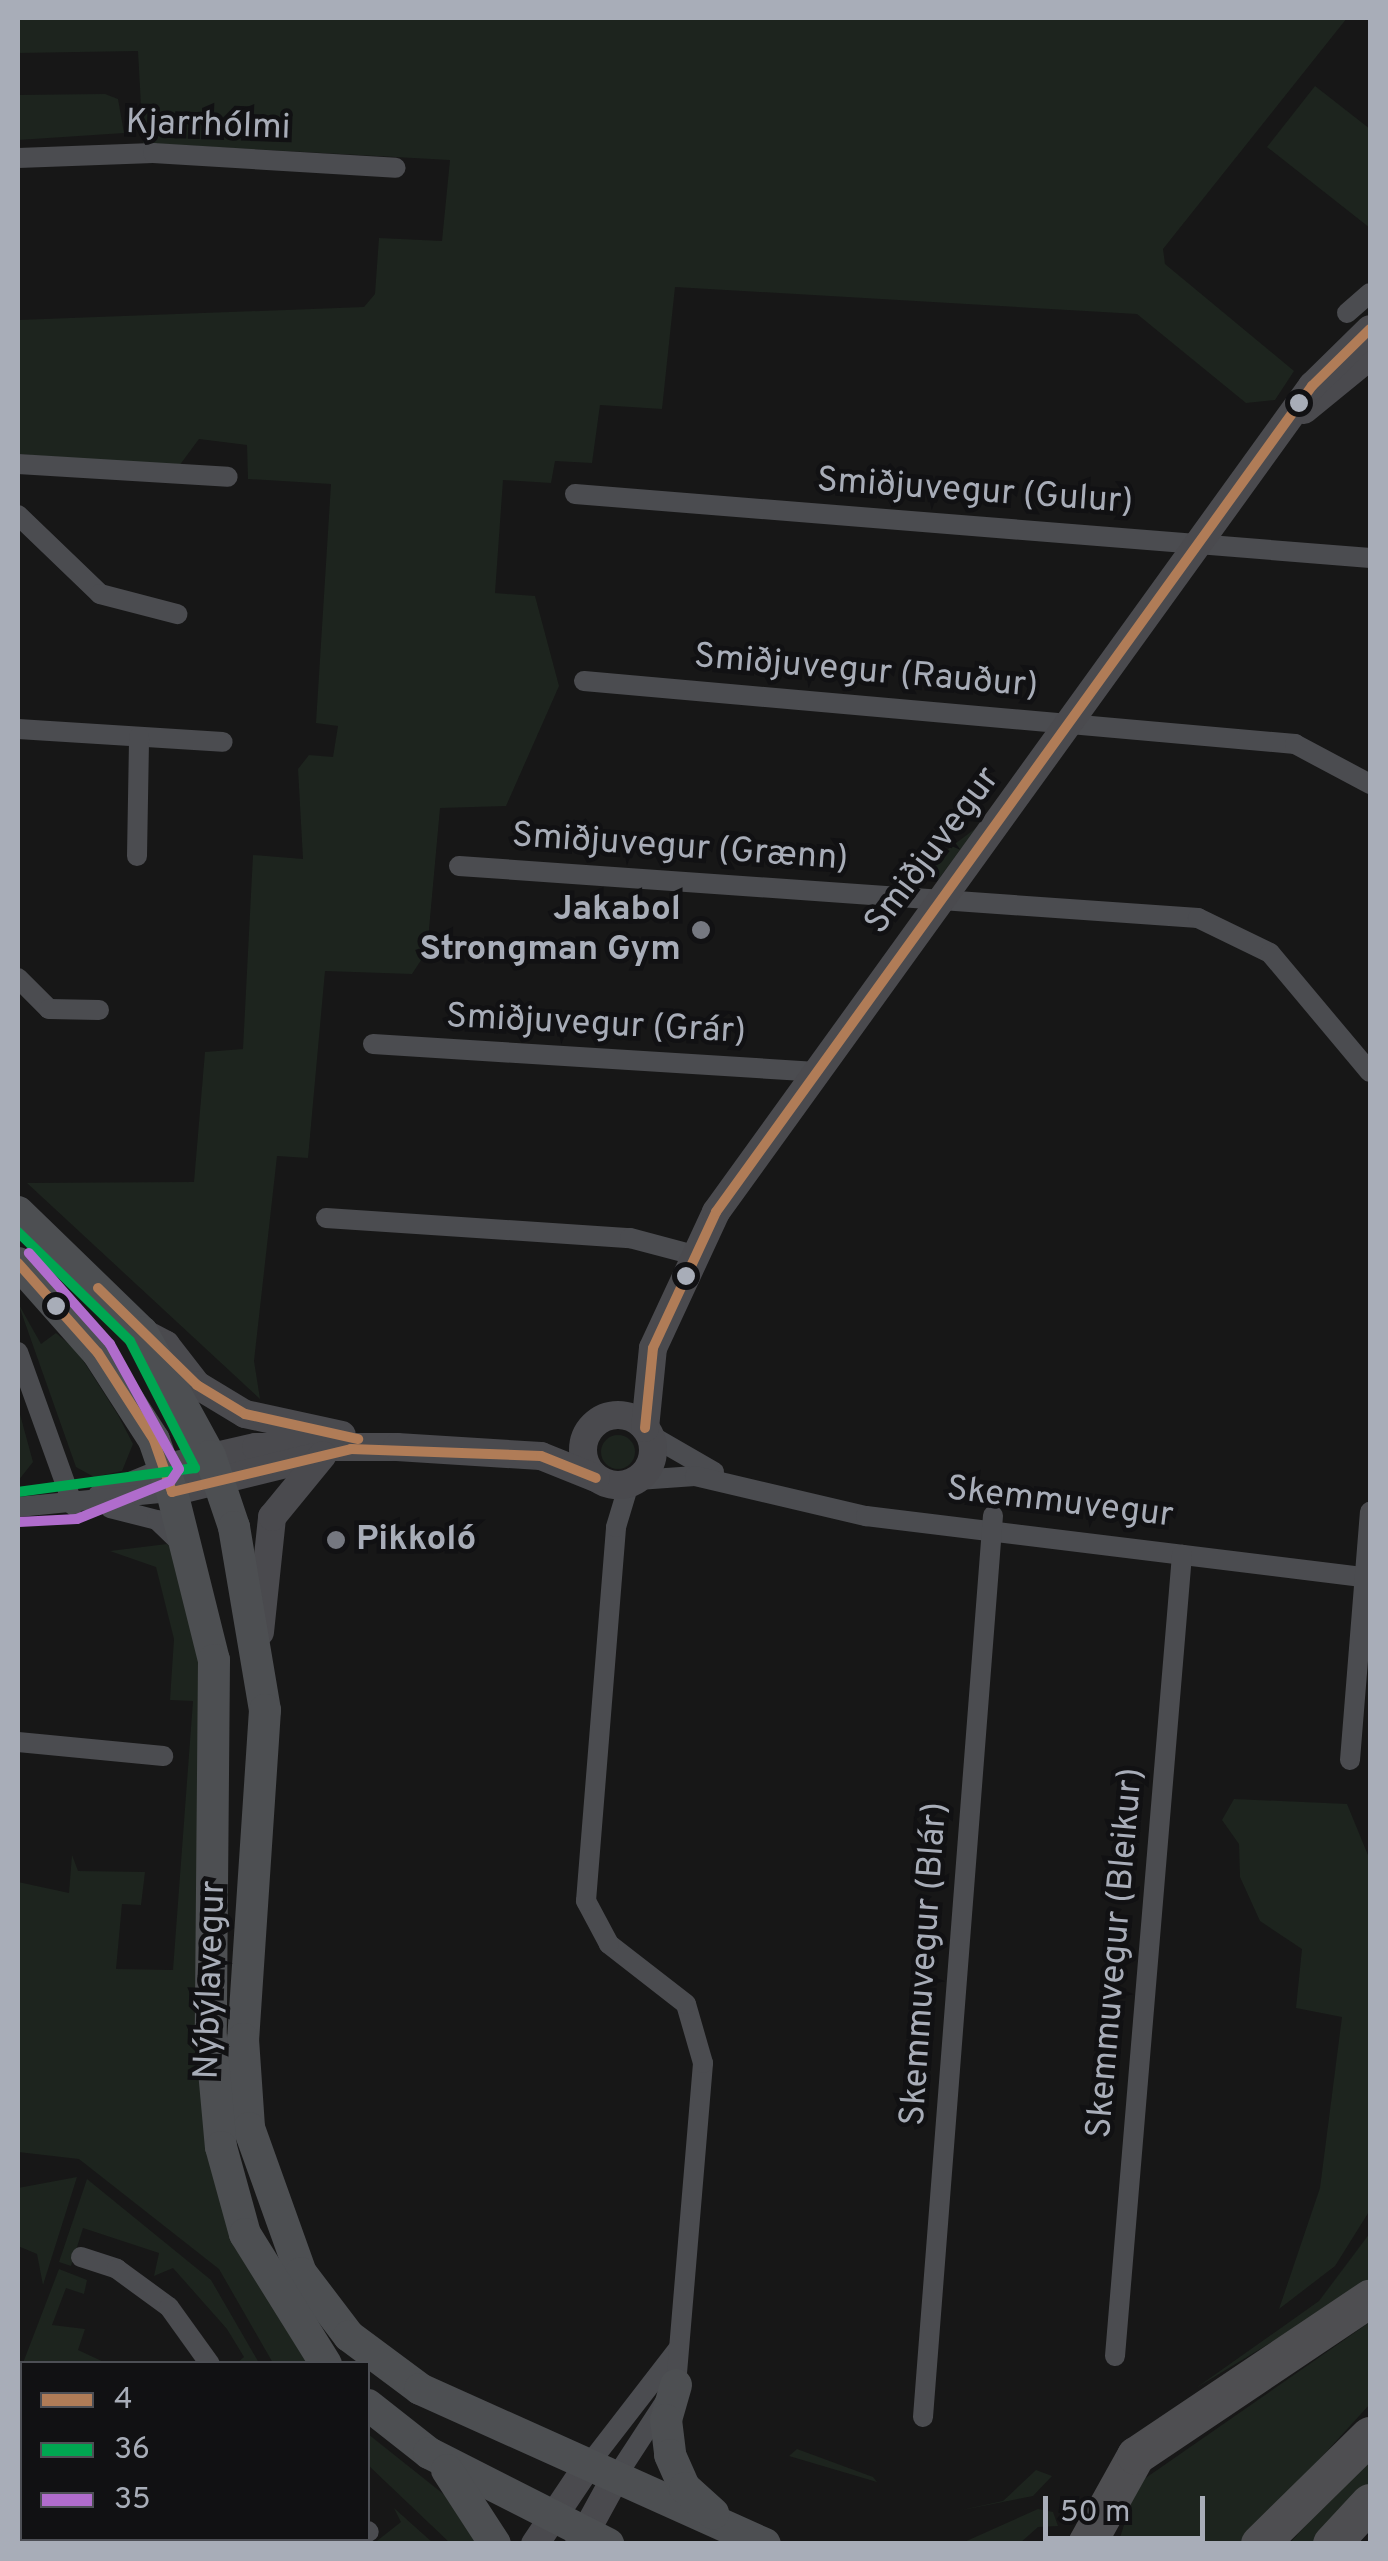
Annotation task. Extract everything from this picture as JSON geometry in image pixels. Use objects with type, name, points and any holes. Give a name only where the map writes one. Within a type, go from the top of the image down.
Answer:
[{"type":"highway","points":[[1092,2536],[1136,2456],[1370,2299]]},
{"type":"highway","points":[[1260,2544],[1370,2436]]},
{"type":"highway","points":[[1332,2544],[1370,2503]]},
{"type":"main road","name":"Nýbýlavegur","points":[[18,1212],[142,1332],[214,1468],[259,1643],[266,1786],[242,2039],[249,2128],[267,2198],[300,2273],[349,2336],[473,2420],[753,2538]]},
{"type":"main road","name":"Nýbýlavegur","points":[[18,1263],[98,1353],[168,1480],[191,1563],[215,1678],[212,2038],[220,2147],[245,2234],[324,2361]]},
{"type":"main road","points":[[676,2386],[666,2420],[676,2473],[753,2538]]},
{"type":"main road","points":[[370,2407],[429,2453],[543,2531],[591,2540]]},
{"type":"main road","points":[[429,2453],[466,2490],[495,2544]]},
{"type":"street","name":"Kjarrhólmi","points":[[18,158],[154,153],[396,168]]},
{"type":"street","points":[[1359,321],[1370,293]]},
{"type":"street","name":"Smiðjuvegur","points":[[603,1420],[653,1348],[690,1254],[816,1072],[1076,723],[1299,413],[1312,386],[1359,321]]},
{"type":"street","name":"Smiðjuvegur","points":[[1299,413],[1370,356]]},
{"type":"street","points":[[18,464],[228,476]]},
{"type":"street","name":"Smiðjuvegur (Gulur)","points":[[575,494],[1370,558]]},
{"type":"street","points":[[18,515],[100,594],[177,614]]},
{"type":"street","name":"Smiðjuvegur (Rauður)","points":[[584,681],[1295,744],[1370,784]]},
{"type":"street","points":[[18,729],[223,742]]},
{"type":"street","points":[[137,856],[139,737]]},
{"type":"street","name":"Smiðjuvegur (Grænn)","points":[[459,866],[943,898],[1230,927],[1270,953],[1370,1072]]},
{"type":"street","points":[[18,978],[49,1009],[99,1010]]},
{"type":"street","name":"Smiðjuvegur (Grár)","points":[[373,1044],[816,1072]]},
{"type":"street","points":[[326,1218],[630,1238],[690,1254]]},
{"type":"street","points":[[142,1332],[166,1345],[197,1385],[245,1414],[397,1447]]},
{"type":"street","name":"Smiðjuvegur","points":[[617,1481],[653,1454],[647,1431],[653,1348]]},
{"type":"street","points":[[18,1352],[73,1505]]},
{"type":"street","points":[[543,2531],[600,2474],[676,2386],[701,2038],[678,1994],[609,1944],[586,1901],[617,1481],[583,1450],[603,1420],[647,1431]]},
{"type":"street","name":"Skemmuvegur","points":[[506,1452],[603,1420]]},
{"type":"street","name":"Skemmuvegur","points":[[647,1431],[743,1486]]},
{"type":"street","name":"Skemmuvegur","points":[[214,1468],[256,1446],[506,1452],[617,1481],[695,1476],[1182,1555],[1368,1578]]},
{"type":"street","name":"Skemmuvegur","points":[[214,1468],[351,1449]]},
{"type":"street","points":[[259,1643],[272,1516],[323,1455]]},
{"type":"street","points":[[18,1507],[73,1505],[214,1468]]},
{"type":"street","name":"Nýbýlavegur","points":[[73,1505],[158,1520],[191,1563]]},
{"type":"street","points":[[1350,1760],[1368,1578],[1370,1512]]},
{"type":"street","name":"Skemmuvegur (Blár)","points":[[923,2417],[991,1525]]},
{"type":"street","name":"Skemmuvegur (Bleikur)","points":[[1115,2356],[1182,1555]]},
{"type":"street","points":[[18,1742],[163,1756]]},
{"type":"street","points":[[81,2257],[116,2268],[169,2306],[208,2361]]},
{"type":"street","points":[[591,2540],[600,2474],[678,2348]]},
{"type":"shaded area","points":[[18,18],[1347,18],[1163,249],[1165,264],[1294,371],[1275,400],[1246,403],[1137,314],[675,287],[662,409],[600,405],[592,463],[555,461],[551,483],[503,480],[495,593],[535,596],[559,686],[506,806],[440,808],[427,951],[412,974],[325,971],[308,1158],[277,1156],[254,1361],[260,1399],[27,1183],[194,1182],[205,1052],[243,1049],[253,855],[303,859],[298,769],[309,755],[333,757],[338,726],[316,723],[331,484],[248,479],[247,445],[199,439],[179,466],[18,454],[18,320],[364,307],[375,294],[379,238],[442,241],[450,160],[143,143],[138,51],[18,53]]},
{"type":"shaded area","points":[[1315,86],[1370,129],[1370,228],[1267,147]]},
{"type":"shaded area","points":[[105,94],[118,99],[124,133],[18,140],[18,95]]},
{"type":"shaded area","points":[[976,828],[938,880],[917,880],[919,871]]},
{"type":"shaded area","points":[[18,1303],[41,1344],[56,1333],[77,1351],[118,1415],[133,1444],[122,1471],[94,1477],[76,1467]]},
{"type":"shaded area","points":[[18,1407],[33,1462],[18,1481]]},
{"type":"shaded area","points":[[618,1435],[630,1440],[635,1452],[630,1464],[618,1469],[606,1464],[601,1452],[606,1440]]},
{"type":"shaded area","points":[[167,1544],[179,1557],[205,1673],[201,2095],[308,2361],[272,2361],[219,2269],[79,2159],[18,2152],[18,1882],[69,1893],[72,1855],[78,1871],[145,1872],[141,1905],[122,1904],[116,1969],[173,1970],[193,1701],[170,1700],[174,1639],[156,1567],[110,1551]]},
{"type":"shaded area","points":[[1234,1799],[1347,1804],[1370,1860],[1370,2210],[1335,2266],[1279,2309],[1320,2188],[1342,2017],[1296,2008],[1302,1949],[1260,1921],[1240,1877],[1239,1844],[1222,1820]]},
{"type":"shaded area","points":[[77,2177],[43,2285],[37,2254],[18,2246],[18,2188]]},
{"type":"shaded area","points":[[87,2179],[211,2280],[258,2361],[239,2361],[244,2357],[227,2329],[173,2268],[154,2276],[159,2253],[83,2228],[71,2266],[59,2262]]},
{"type":"shaded area","points":[[1370,2233],[1370,2282],[1196,2388],[1319,2301]]},
{"type":"shaded area","points":[[59,2269],[87,2280],[84,2294],[66,2288],[52,2325],[85,2329],[78,2350],[102,2361],[24,2361]]},
{"type":"shaded area","points":[[1370,2322],[1370,2404],[1243,2543],[1118,2544],[1137,2484]]},
{"type":"shaded area","points":[[370,2436],[466,2512],[487,2543],[450,2543],[370,2467]]},
{"type":"shaded area","points":[[797,2449],[873,2477],[877,2482],[789,2456]]},
{"type":"shaded area","points":[[1370,2453],[1370,2484],[1344,2516],[1316,2543],[1289,2544]]},
{"type":"shaded area","points":[[1036,2470],[1052,2476],[1033,2496],[957,2511],[1003,2501]]},
{"type":"shaded area","points":[[394,2508],[433,2543],[373,2544],[401,2522]]},
{"type":"shaded area","points":[[1038,2509],[1053,2512],[1058,2526],[1038,2527],[1020,2543],[962,2543]]},
{"type":"transit line","name":"4","points":[[645,1428],[653,1348],[716,1212],[1312,386],[1370,329]]},
{"type":"transit line","name":"36","points":[[18,1232],[130,1341],[195,1468],[18,1492]]},
{"type":"transit line","name":"35","points":[[19,1522],[77,1519],[171,1481],[179,1469],[110,1344],[29,1253]]},
{"type":"transit line","name":"4","points":[[18,1263],[98,1353],[154,1440],[172,1492],[351,1449],[541,1456],[596,1478]]},
{"type":"transit line","name":"4","points":[[98,1288],[197,1385],[245,1414],[358,1439]]},
{"type":"place","name":"Jakabol Strongman Gym","points":[[701,930]]},
{"type":"place","name":"Pikkoló","points":[[336,1540]]}]
